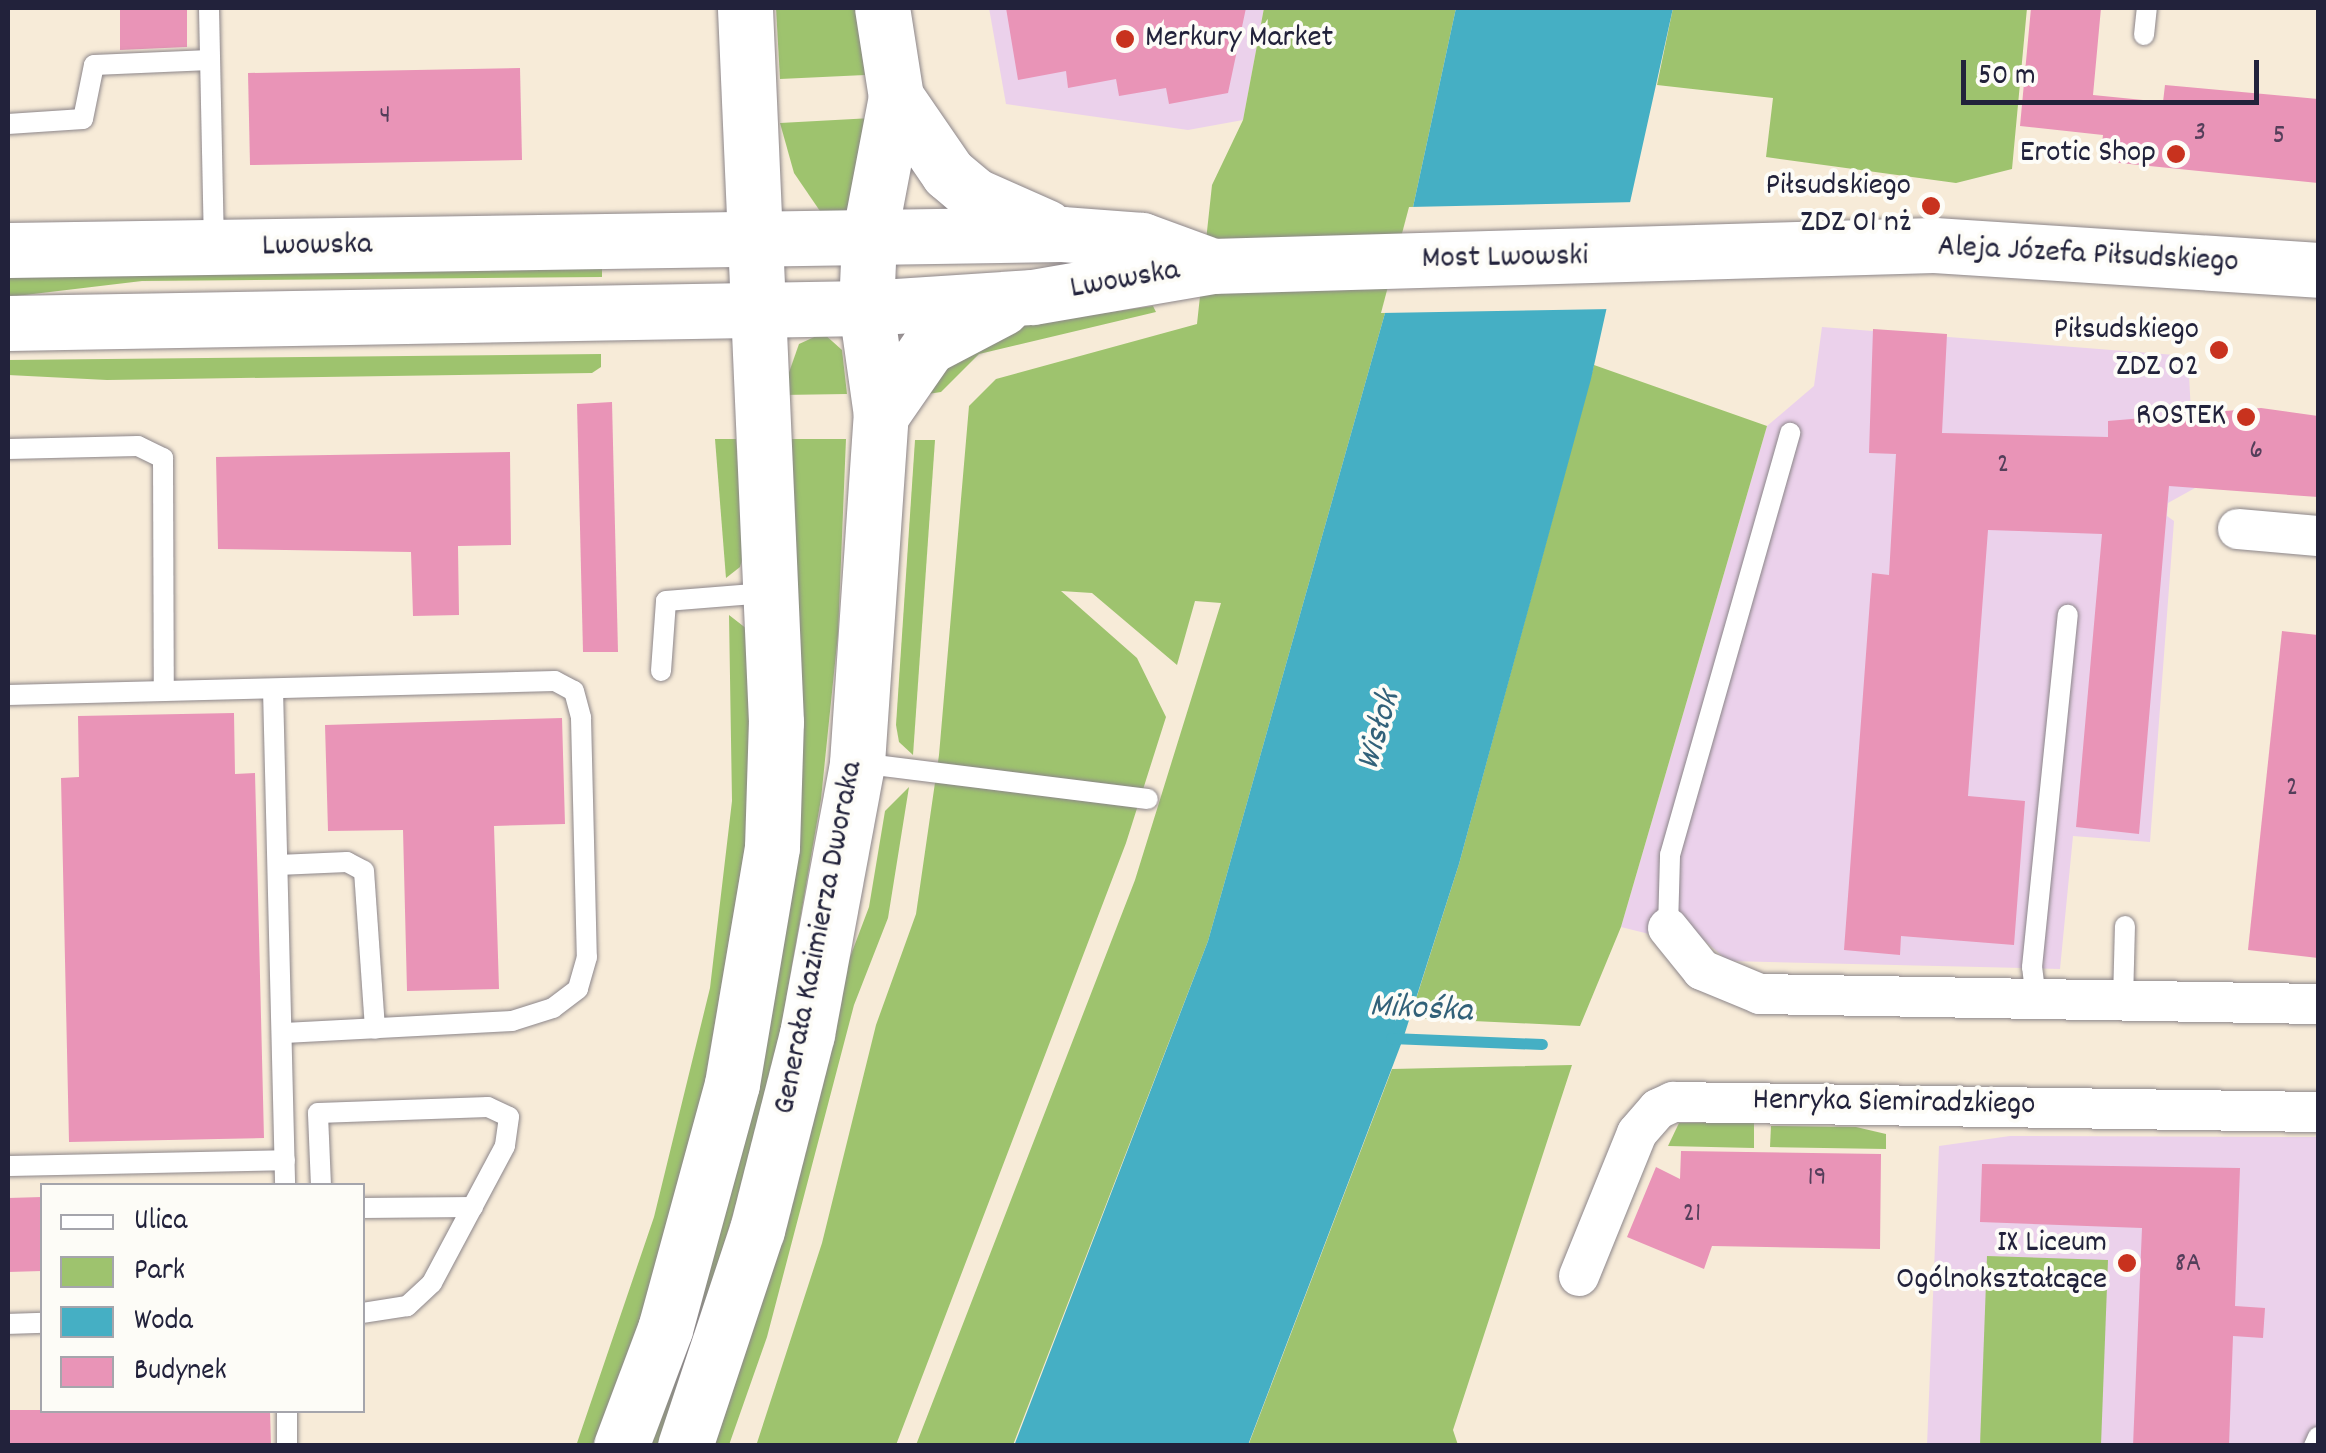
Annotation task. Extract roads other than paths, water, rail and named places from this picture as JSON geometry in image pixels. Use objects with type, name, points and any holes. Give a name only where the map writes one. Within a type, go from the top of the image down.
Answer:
[{"type":"main road","name":"Generała Kazimierza Dworaka","points":[[621,1446],[665,1329],[754,984],[772,847],[776,722],[745,8]]},
{"type":"main road","points":[[882,8],[896,97],[948,173],[974,195],[1062,234]]},
{"type":"main road","name":"Generała Kazimierza Dworaka","points":[[685,1446],[757,1230],[807,1034],[857,763],[880,415],[866,308],[869,238],[896,97]]},
{"type":"main road","name":"Lwowska","points":[[8,250],[756,242],[1062,234],[1142,240],[1212,266]]},
{"type":"main road","name":"Aleja Józefa Piłsudskiego","points":[[1798,252],[1934,246],[2318,270]]},
{"type":"main road","name":"Most Lwowski","points":[[1212,266],[1798,252]]},
{"type":"main road","name":"Lwowska","points":[[8,323],[866,308],[1033,297],[1212,266]]},
{"type":"main road","points":[[880,415],[928,347],[973,319],[1033,297]]},
{"type":"street","points":[[2238,529],[2318,536]]},
{"type":"street","points":[[1668,928],[1702,970],[1760,994],[2318,1004]]},
{"type":"street","name":"Henryka Siemiradzkiego","points":[[1579,1276],[1637,1133],[1673,1102],[2318,1112]]},
{"type":"lane","points":[[209,8],[214,248]]},
{"type":"lane","points":[[2144,35],[2146,8]]},
{"type":"lane","points":[[8,124],[83,119],[94,65],[210,60]]},
{"type":"lane","points":[[1668,928],[1670,855],[1790,433]]},
{"type":"lane","points":[[8,449],[138,446],[163,458],[164,691]]},
{"type":"lane","points":[[662,671],[666,601],[768,593]]},
{"type":"lane","points":[[2036,999],[2032,966],[2068,615]]},
{"type":"lane","points":[[8,695],[555,681],[566,684],[578,701],[588,957],[578,989],[553,1008],[512,1022],[284,1033]]},
{"type":"lane","points":[[273,689],[286,1183]]},
{"type":"lane","points":[[857,763],[1148,799]]},
{"type":"lane","points":[[278,865],[347,862],[364,870],[375,1029]]},
{"type":"lane","points":[[2123,1001],[2126,926]]},
{"type":"lane","points":[[320,1183],[318,1113],[500,1109],[509,1117],[505,1146],[422,1296],[389,1311],[365,1313]]},
{"type":"lane","points":[[8,1166],[285,1160]]},
{"type":"lane","points":[[365,1208],[473,1207]]},
{"type":"lane","points":[[8,1324],[40,1323]]},
{"type":"lane","points":[[287,1413],[287,1446]]},
{"type":"lane","points":[[2314,1446],[2318,1436]]},
{"type":"water","name":"Wisłok","points":[[1456,8],[1673,8],[1591,379],[1459,864],[1403,1039],[1248,1445],[1014,1446],[1208,941],[1407,235]]},
{"type":"waterway","name":"Mikośka","points":[[1391,1038],[1542,1044]]},
{"type":"place","name":"Merkury Market","points":[[1125,39]]},
{"type":"place","name":"Erotic Shop","points":[[2176,154]]},
{"type":"place","name":"Piłsudskiego ZDZ 01 nż","points":[[1931,206]]},
{"type":"place","name":"Piłsudskiego ZDZ 02","points":[[2219,350]]},
{"type":"place","name":"ROSTEK","points":[[2246,417]]},
{"type":"place","name":"IX Liceum Ogólnokształcące","points":[[2127,1263]]}]
